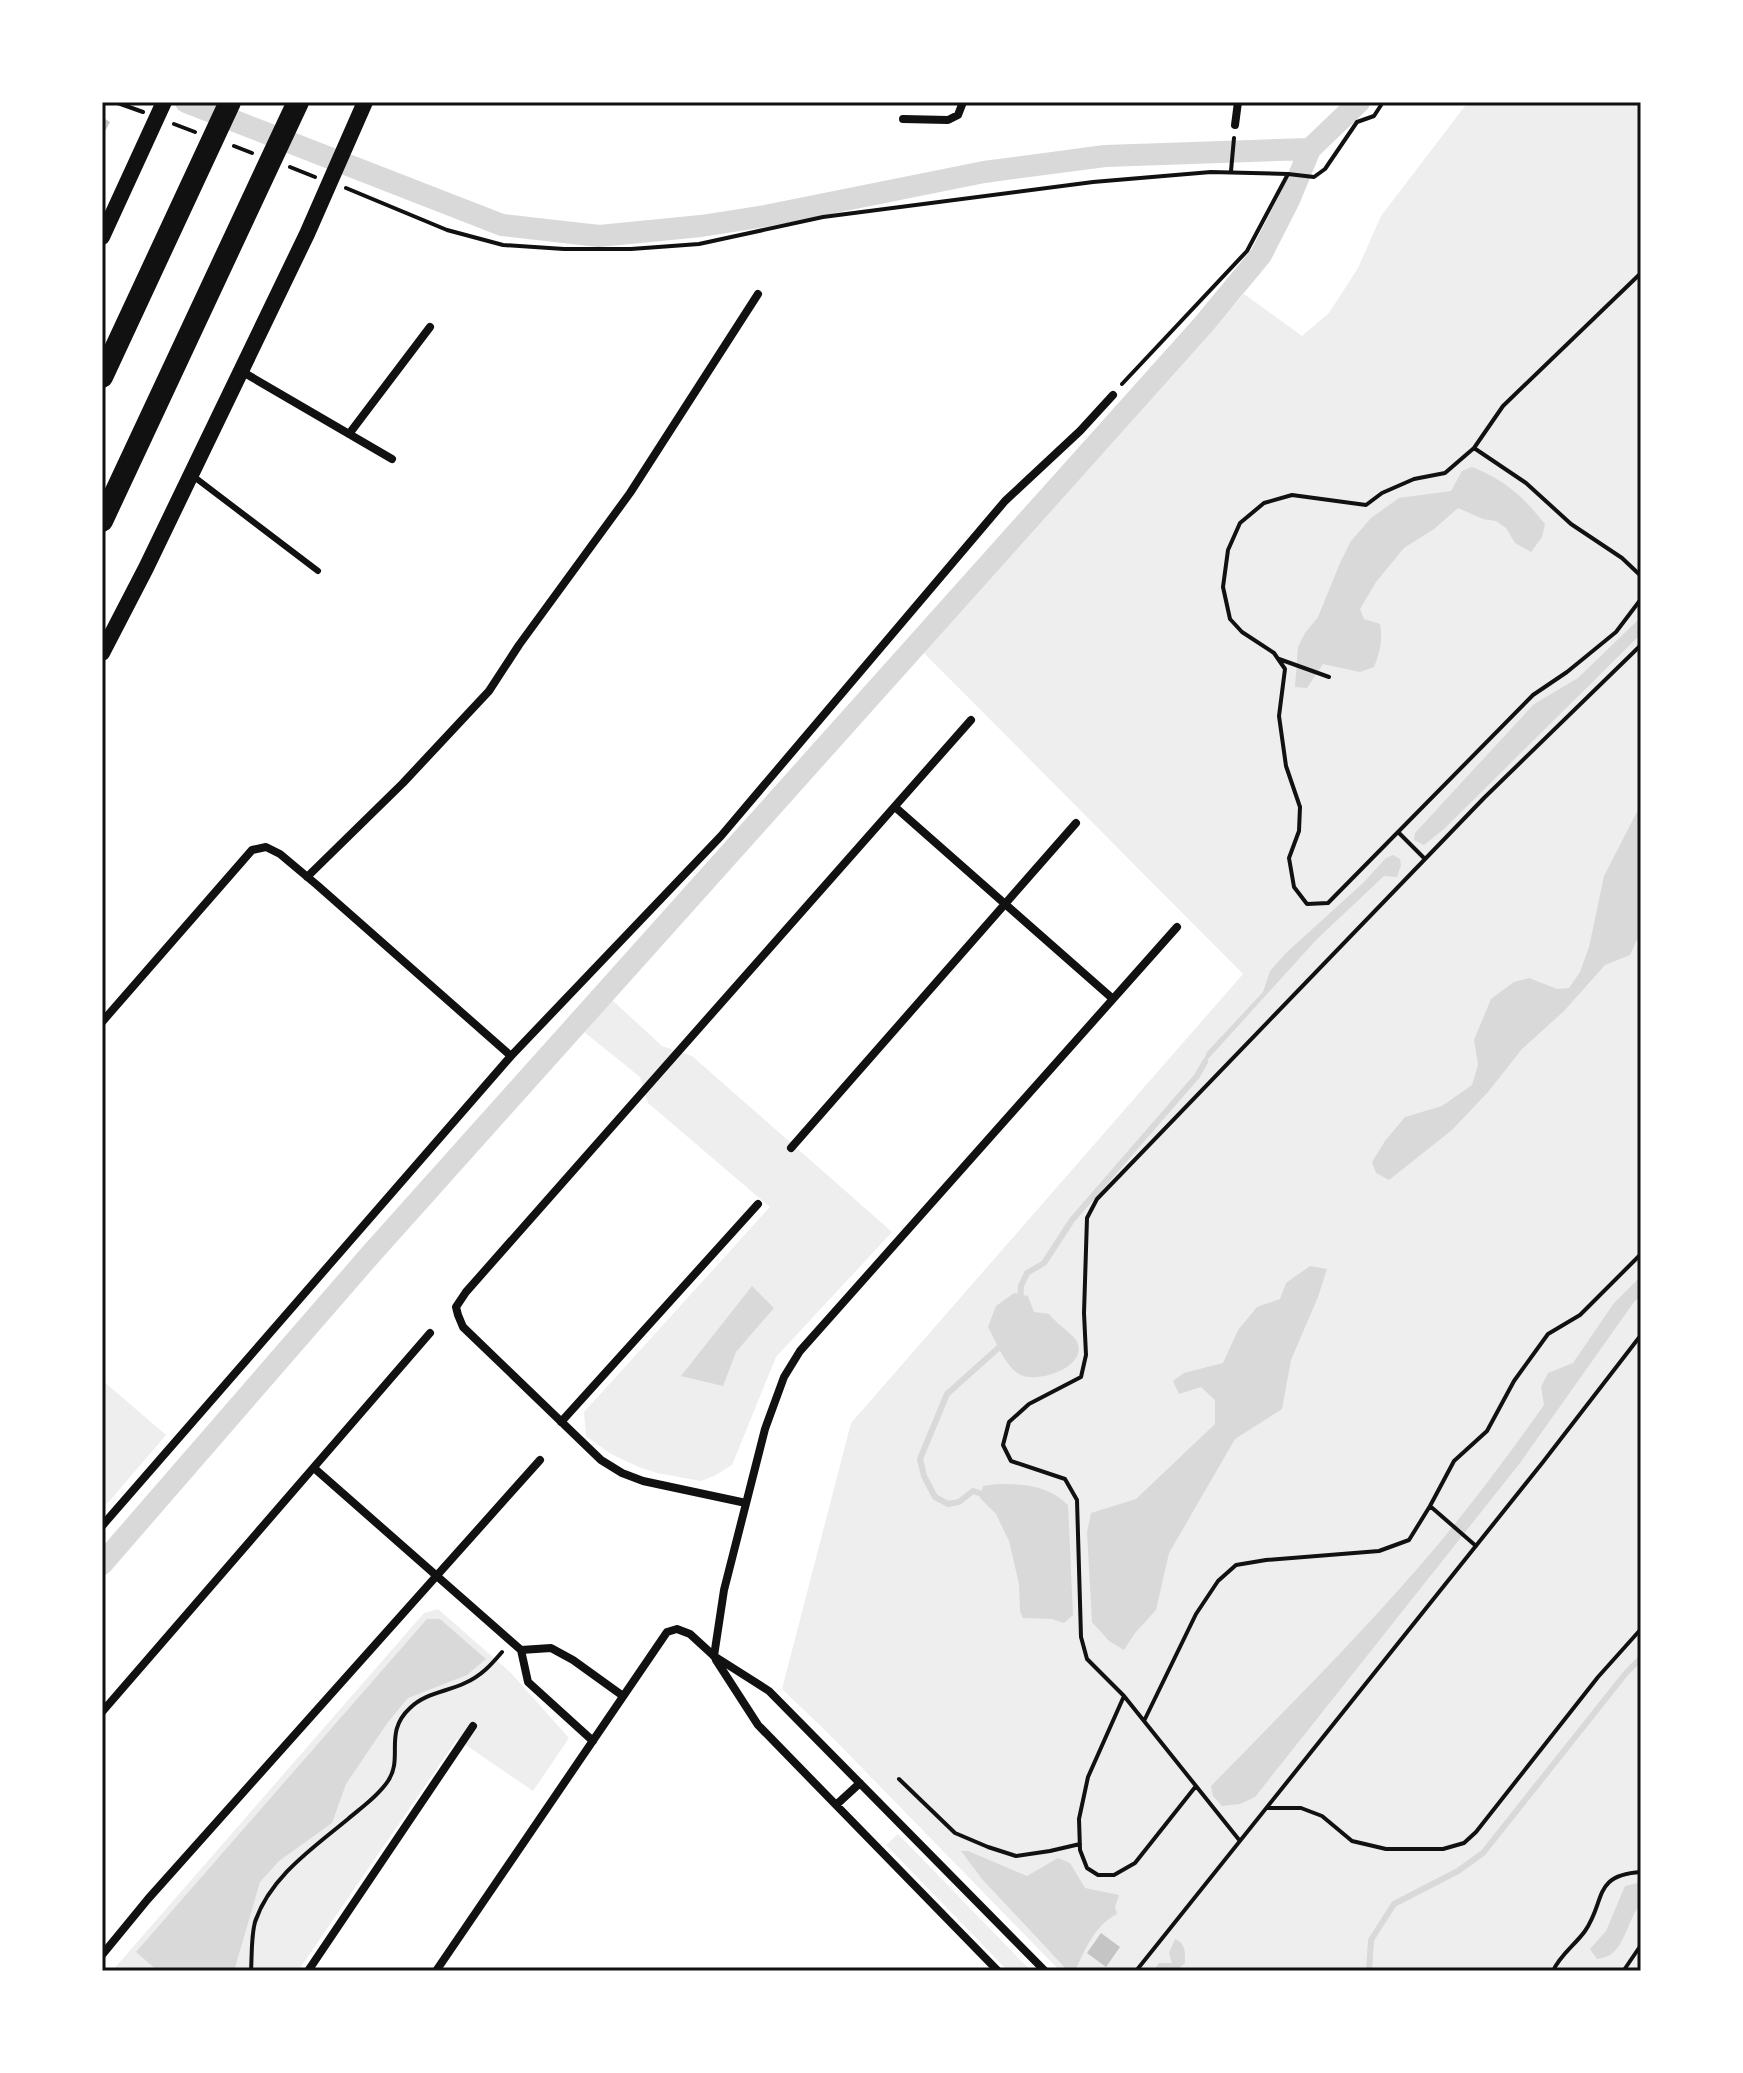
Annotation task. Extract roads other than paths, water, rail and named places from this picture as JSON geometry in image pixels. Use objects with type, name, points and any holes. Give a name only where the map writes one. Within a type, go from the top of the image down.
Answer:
[{"type":"highway","points":[[102,377],[230,102]]},
{"type":"highway","points":[[102,521],[298,102]]},
{"type":"main road","points":[[102,237],[164,102]]},
{"type":"main road","points":[[102,653],[307,234],[363,108]]},
{"type":"street","points":[[903,119],[948,120],[958,115],[963,102]]},
{"type":"street","points":[[1235,129],[1238,102]]},
{"type":"street","points":[[307,877],[403,783],[489,691],[630,493],[758,294]]},
{"type":"street","points":[[349,434],[430,327]]},
{"type":"street","points":[[241,371],[392,459]]},
{"type":"street","points":[[102,1526],[511,1056],[721,836],[1005,501],[1080,431],[1113,395]]},
{"type":"street","points":[[746,1503],[643,1481],[601,1460],[463,1327],[456,1307],[971,720]]},
{"type":"street","points":[[895,807],[1113,999]]},
{"type":"street","points":[[791,1148],[1076,823]]},
{"type":"street","points":[[102,1022],[252,850],[260,847],[272,849],[307,877],[511,1056]]},
{"type":"street","points":[[998,1971],[758,1725],[714,1656],[724,1590],[765,1429],[784,1377],[800,1351],[1177,927]]},
{"type":"street","points":[[561,1422],[758,1204]]},
{"type":"street","points":[[102,1712],[430,1333]]},
{"type":"street","points":[[102,1955],[540,1460]]},
{"type":"street","points":[[314,1468],[512,1641],[521,1650],[528,1682],[593,1741]]},
{"type":"street","points":[[436,1971],[667,1632],[677,1629],[690,1634],[714,1656],[769,1691],[1045,1971]]},
{"type":"street","points":[[521,1650],[551,1648],[623,1696]]},
{"type":"street","points":[[308,1971],[473,1726]]},
{"type":"street","points":[[836,1805],[860,1783]]},
{"type":"lane","points":[[191,475],[318,571]]},
{"type":"waterway","points":[[186,102],[502,225],[599,236],[765,216],[984,172],[1105,156],[1310,149],[1359,102]]},
{"type":"waterway","points":[[102,1564],[371,1254],[1203,325],[1261,255],[1310,149]]},
{"type":"waterway","points":[[1020,1302],[1021,1286],[1027,1273],[1044,1263],[1072,1220],[1197,1076],[1205,1062]]},
{"type":"waterway","points":[[988,1496],[973,1491],[959,1502],[948,1504],[935,1497],[924,1476],[920,1459],[947,1394],[1005,1342]]},
{"type":"waterway","points":[[1369,1971],[1371,1940],[1394,1904],[1458,1871],[1483,1853],[1641,1658]]}]
